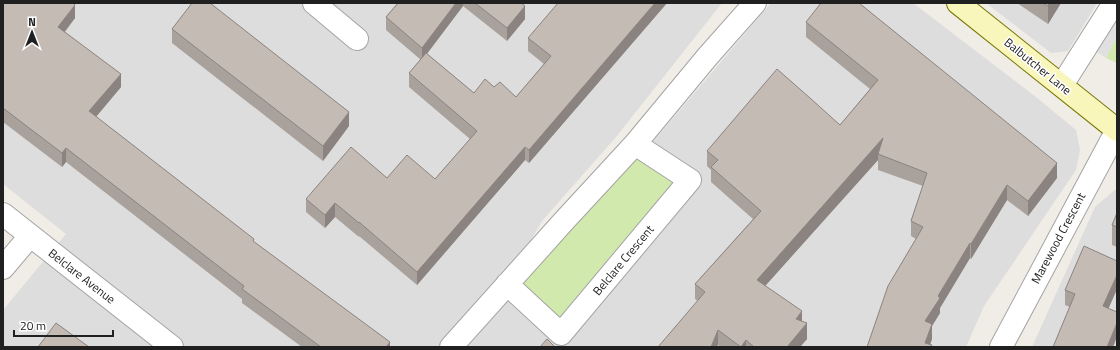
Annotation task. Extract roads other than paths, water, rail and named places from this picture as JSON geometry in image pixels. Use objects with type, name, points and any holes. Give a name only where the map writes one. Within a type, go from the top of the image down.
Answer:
[{"type":"street","points":[[314,3],[357,39]]},
{"type":"street","points":[[451,347],[635,144],[708,56],[755,3]]},
{"type":"street","name":"Balbutcher Lane","points":[[958,3],[1117,130]]},
{"type":"street","points":[[1062,85],[1114,3]]},
{"type":"street","name":"Marewood Crescent","points":[[1001,347],[1117,130]]},
{"type":"street","name":"Belclare Crescent","points":[[507,284],[561,334],[690,180],[635,144]]},
{"type":"street","name":"Belclare Avenue","points":[[3,214],[172,347]]},
{"type":"street","points":[[3,268],[30,236]]}]
